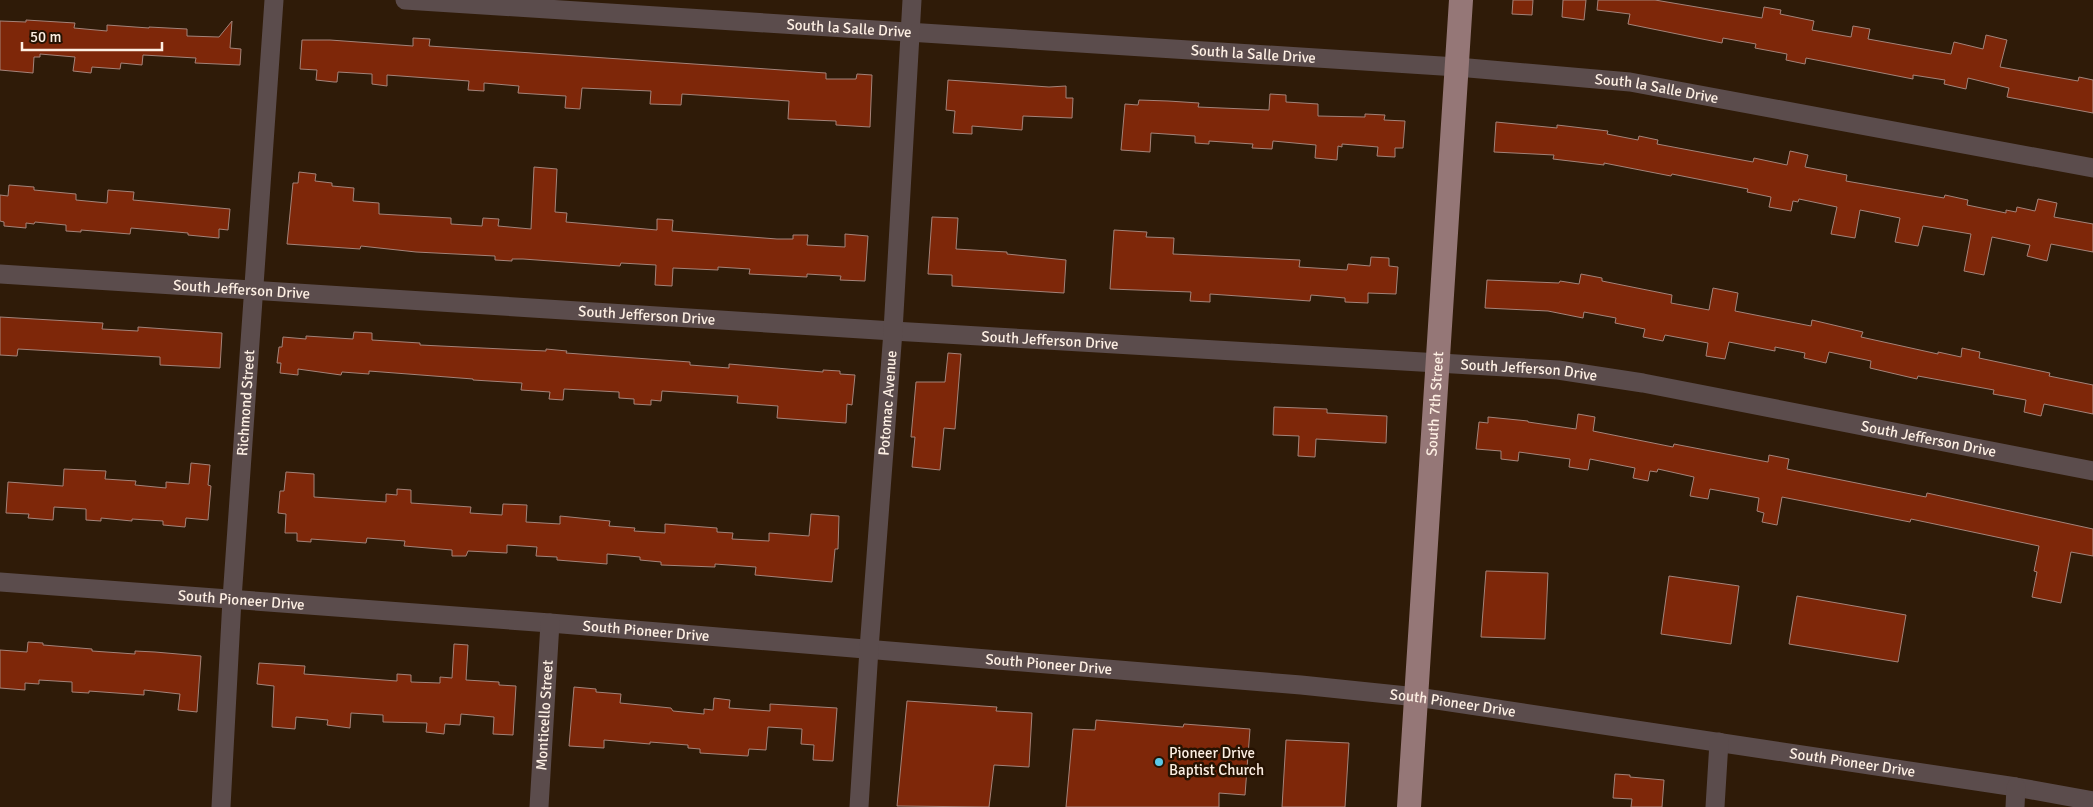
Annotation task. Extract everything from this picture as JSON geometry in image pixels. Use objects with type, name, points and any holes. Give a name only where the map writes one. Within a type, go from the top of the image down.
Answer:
[{"type":"main road","name":"South 7th Street","points":[[1409,807],[1461,0]]},
{"type":"street","name":"Richmond Street","points":[[221,807],[232,599],[274,0]]},
{"type":"street","name":"South la Salle Drive","points":[[405,0],[1457,66],[1630,82],[2093,168]]},
{"type":"street","name":"Potomac Avenue","points":[[859,807],[893,331],[912,0]]},
{"type":"street","name":"South Jefferson Drive","points":[[0,274],[893,331],[1558,370],[1644,383],[2093,471]]},
{"type":"street","name":"South Pioneer Drive","points":[[0,582],[550,623],[1302,685],[1416,697],[2016,787],[2093,801]]},
{"type":"street","name":"Monticello Street","points":[[539,807],[550,623]]},
{"type":"street","points":[[1716,807],[1719,742]]},
{"type":"street","points":[[2015,807],[2016,787]]},
{"type":"building","points":[[1513,0],[1533,0],[1532,15],[1512,14]]},
{"type":"building","points":[[1563,0],[1586,0],[1584,20],[1562,17]]},
{"type":"building","points":[[1598,0],[1655,0],[1762,18],[1764,7],[1781,10],[1780,14],[1814,21],[1812,30],[1851,37],[1853,26],[1870,29],[1868,39],[1951,54],[1954,42],[1983,49],[1986,35],[2007,40],[2000,67],[2078,81],[2079,77],[2093,80],[2093,113],[2007,97],[2009,88],[1968,78],[1966,89],[1944,84],[1945,80],[1913,75],[1913,79],[1806,58],[1805,64],[1786,60],[1787,54],[1755,48],[1756,44],[1723,38],[1722,43],[1628,24],[1630,14],[1597,10]]},
{"type":"building","points":[[26,20],[75,23],[74,28],[107,31],[107,25],[187,29],[187,36],[219,37],[232,21],[230,48],[241,49],[240,65],[195,63],[196,58],[143,55],[142,65],[121,63],[120,69],[92,67],[91,73],[73,71],[75,57],[40,54],[40,57],[34,57],[33,73],[0,70],[0,21],[26,22]]},
{"type":"building","points":[[413,38],[430,39],[429,46],[826,73],[826,79],[856,79],[857,74],[872,75],[870,127],[836,125],[836,121],[788,119],[789,101],[682,94],[681,105],[650,104],[651,91],[582,88],[580,109],[565,108],[566,96],[518,93],[519,86],[484,83],[484,91],[468,90],[469,81],[387,75],[387,86],[372,84],[372,74],[338,72],[337,82],[334,82],[316,80],[317,70],[300,69],[302,40],[330,40],[413,46]]},
{"type":"building","points":[[948,80],[1049,87],[1066,86],[1066,98],[1073,98],[1072,118],[1023,116],[1022,130],[972,126],[972,134],[953,133],[955,111],[946,110]]},
{"type":"building","points":[[1270,94],[1286,95],[1286,102],[1318,104],[1318,116],[1365,117],[1365,114],[1385,115],[1384,120],[1405,121],[1403,148],[1395,148],[1395,157],[1377,156],[1378,147],[1342,144],[1342,147],[1338,146],[1337,160],[1315,158],[1316,145],[1273,141],[1272,149],[1252,148],[1253,144],[1209,141],[1209,144],[1195,143],[1195,136],[1151,133],[1150,152],[1121,150],[1125,104],[1138,105],[1139,100],[1168,101],[1199,103],[1198,107],[1269,110]]},
{"type":"building","points":[[1496,122],[1557,128],[1557,125],[1608,131],[1607,134],[1638,140],[1639,136],[1658,140],[1657,144],[1753,162],[1754,158],[1787,165],[1790,151],[1808,155],[1805,167],[1847,175],[1846,181],[1944,198],[1945,195],[1968,200],[1967,205],[2006,213],[2006,210],[2016,212],[2017,207],[2035,211],[2038,199],[2057,203],[2054,217],[2093,224],[2093,252],[2051,244],[2047,261],[2027,256],[2030,245],[1992,237],[1984,275],[1964,271],[1971,234],[1923,226],[1918,246],[1895,242],[1900,218],[1860,210],[1855,238],[1831,234],[1837,207],[1799,199],[1798,202],[1793,201],[1791,211],[1769,207],[1771,197],[1747,192],[1748,189],[1604,163],[1604,165],[1553,159],[1554,155],[1494,152]]},
{"type":"building","points":[[534,167],[557,169],[555,212],[567,213],[566,222],[657,230],[657,219],[673,220],[672,231],[777,239],[793,239],[793,235],[808,235],[807,245],[845,247],[845,234],[868,236],[865,281],[840,280],[841,276],[807,274],[807,277],[749,274],[750,269],[718,267],[718,270],[673,268],[672,286],[655,285],[656,265],[621,263],[620,266],[523,259],[512,259],[512,261],[495,260],[495,256],[416,252],[361,246],[360,249],[287,244],[293,183],[298,183],[299,172],[316,174],[315,181],[332,183],[332,186],[354,188],[353,201],[379,203],[379,214],[451,218],[451,224],[482,226],[483,218],[499,219],[498,226],[531,229]]},
{"type":"building","points":[[9,185],[34,187],[34,190],[76,194],[76,200],[107,203],[108,190],[134,192],[133,200],[230,209],[228,230],[219,229],[219,238],[131,228],[130,234],[81,230],[81,232],[66,231],[66,225],[35,222],[34,224],[26,223],[26,228],[4,226],[4,222],[0,221],[0,195],[8,196]]},
{"type":"building","points":[[932,217],[958,218],[956,249],[1007,252],[1007,254],[1066,260],[1064,293],[952,286],[952,275],[928,274]]},
{"type":"building","points":[[1114,230],[1147,232],[1146,237],[1174,238],[1173,254],[1300,260],[1299,267],[1347,270],[1348,264],[1370,266],[1371,257],[1389,258],[1389,266],[1398,267],[1396,294],[1368,293],[1368,303],[1345,302],[1345,298],[1311,295],[1310,301],[1210,294],[1210,302],[1190,301],[1191,292],[1110,289]]},
{"type":"building","points":[[1581,274],[1602,278],[1602,281],[1672,295],[1671,303],[1709,310],[1713,288],[1738,293],[1735,311],[1811,326],[1812,320],[1863,332],[1861,337],[1938,354],[1938,352],[1961,357],[1962,348],[1980,352],[1979,358],[2050,373],[2049,376],[2093,385],[2093,414],[2044,404],[2041,416],[2024,412],[2026,400],[1993,394],[1994,390],[1918,376],[1917,379],[1870,368],[1871,361],[1829,352],[1826,363],[1804,358],[1805,353],[1775,347],[1775,351],[1729,342],[1725,359],[1706,356],[1708,343],[1665,335],[1663,341],[1643,337],[1645,329],[1615,323],[1616,318],[1584,312],[1583,318],[1548,311],[1485,308],[1487,280],[1559,283],[1560,281],[1579,284]]},
{"type":"building","points":[[0,317],[103,323],[102,329],[138,331],[138,327],[222,333],[220,368],[160,365],[160,357],[18,349],[17,356],[0,355]]},
{"type":"building","points":[[354,332],[372,333],[372,340],[420,343],[420,345],[546,351],[546,349],[567,351],[566,353],[690,362],[690,365],[729,368],[729,364],[823,372],[823,370],[840,371],[840,374],[855,375],[852,405],[847,404],[846,423],[777,418],[778,406],[737,403],[738,396],[662,391],[661,401],[651,400],[651,405],[634,404],[634,399],[619,398],[619,392],[564,389],[563,400],[549,399],[550,392],[521,390],[522,383],[369,371],[369,374],[342,372],[341,375],[298,369],[298,375],[280,373],[281,363],[277,363],[279,347],[282,347],[283,337],[306,339],[306,336],[353,339]]},
{"type":"building","points":[[948,353],[961,354],[955,429],[944,428],[940,470],[912,467],[915,437],[911,437],[916,382],[945,382]]},
{"type":"building","points":[[1274,407],[1327,409],[1327,413],[1387,416],[1386,443],[1316,439],[1315,457],[1298,456],[1299,436],[1273,435]]},
{"type":"building","points":[[1578,414],[1595,417],[1593,431],[1673,447],[1674,444],[1768,462],[1769,455],[1789,459],[1787,469],[1926,497],[1927,493],[2093,529],[2093,556],[2071,552],[2061,603],[2032,597],[2037,572],[2034,571],[2039,546],[1911,519],[1910,522],[1782,497],[1777,525],[1762,522],[1764,513],[1757,511],[1759,498],[1710,489],[1708,499],[1690,496],[1694,477],[1658,469],[1657,472],[1650,471],[1648,481],[1633,478],[1635,468],[1590,459],[1588,470],[1569,467],[1570,459],[1519,452],[1518,461],[1501,459],[1501,451],[1476,449],[1479,422],[1488,423],[1488,417],[1576,429]]},
{"type":"building","points":[[191,463],[210,465],[208,485],[211,486],[208,520],[186,518],[185,527],[163,525],[163,521],[101,518],[101,521],[86,520],[86,509],[54,507],[53,520],[28,518],[29,514],[6,513],[8,482],[63,486],[64,469],[106,471],[105,479],[136,481],[135,485],[166,488],[166,482],[189,484]]},
{"type":"building","points":[[286,472],[314,474],[314,497],[386,502],[386,494],[397,495],[397,489],[411,490],[411,503],[471,507],[470,513],[502,515],[503,504],[527,505],[526,522],[560,524],[560,516],[610,521],[609,526],[635,528],[634,531],[665,533],[665,524],[717,528],[717,532],[733,533],[732,539],[769,541],[769,533],[809,536],[811,514],[839,516],[838,549],[835,549],[832,582],[755,575],[756,567],[715,564],[715,567],[661,565],[661,562],[640,560],[640,557],[607,554],[607,564],[557,560],[557,557],[536,556],[537,547],[507,545],[507,553],[468,551],[466,556],[452,556],[452,550],[404,546],[405,541],[367,538],[366,543],[311,539],[311,542],[297,541],[297,533],[285,533],[286,514],[278,513],[280,491],[284,491]]},
{"type":"building","points":[[1486,571],[1548,573],[1545,639],[1481,637]]},
{"type":"building","points":[[1669,576],[1739,586],[1731,644],[1661,634]]},
{"type":"building","points":[[1797,596],[1906,615],[1898,662],[1789,644]]},
{"type":"building","points":[[28,642],[92,649],[92,651],[135,654],[135,651],[201,656],[197,712],[178,710],[180,694],[144,690],[144,695],[89,691],[89,693],[72,692],[72,682],[39,680],[39,684],[25,683],[25,690],[0,688],[0,650],[27,652]]},
{"type":"building","points":[[454,644],[468,645],[466,680],[499,682],[499,685],[516,686],[513,735],[493,734],[494,717],[461,714],[460,725],[445,724],[444,734],[426,732],[427,723],[383,722],[383,715],[351,713],[350,728],[327,725],[328,720],[296,717],[295,729],[272,727],[274,686],[257,684],[259,663],[305,666],[304,674],[397,681],[397,674],[411,675],[411,682],[440,683],[440,677],[452,678]]},
{"type":"building","points":[[574,687],[596,689],[596,692],[621,694],[620,703],[671,708],[673,711],[704,714],[704,709],[713,710],[714,698],[730,700],[729,708],[770,711],[770,704],[837,708],[833,761],[813,760],[814,745],[801,744],[802,729],[768,727],[766,750],[749,749],[748,756],[700,753],[700,749],[688,748],[688,745],[650,742],[650,744],[604,740],[604,748],[569,746]]},
{"type":"building","points":[[907,701],[997,707],[996,711],[1032,713],[1029,767],[994,765],[989,807],[897,806]]},
{"type":"building","name":"Pioneer Drive Baptist Church","points":[[1096,720],[1183,727],[1184,724],[1250,729],[1245,795],[1219,793],[1219,807],[1066,807],[1073,729],[1095,730]]},
{"type":"building","name":"Pioneer Drive Baptist Church","points":[[1286,740],[1349,743],[1345,807],[1282,807]]},
{"type":"building","points":[[1615,774],[1664,780],[1662,807],[1631,807],[1632,799],[1613,798]]},
{"type":"place","name":"Pioneer Drive Baptist Church","points":[[1159,762]]}]
